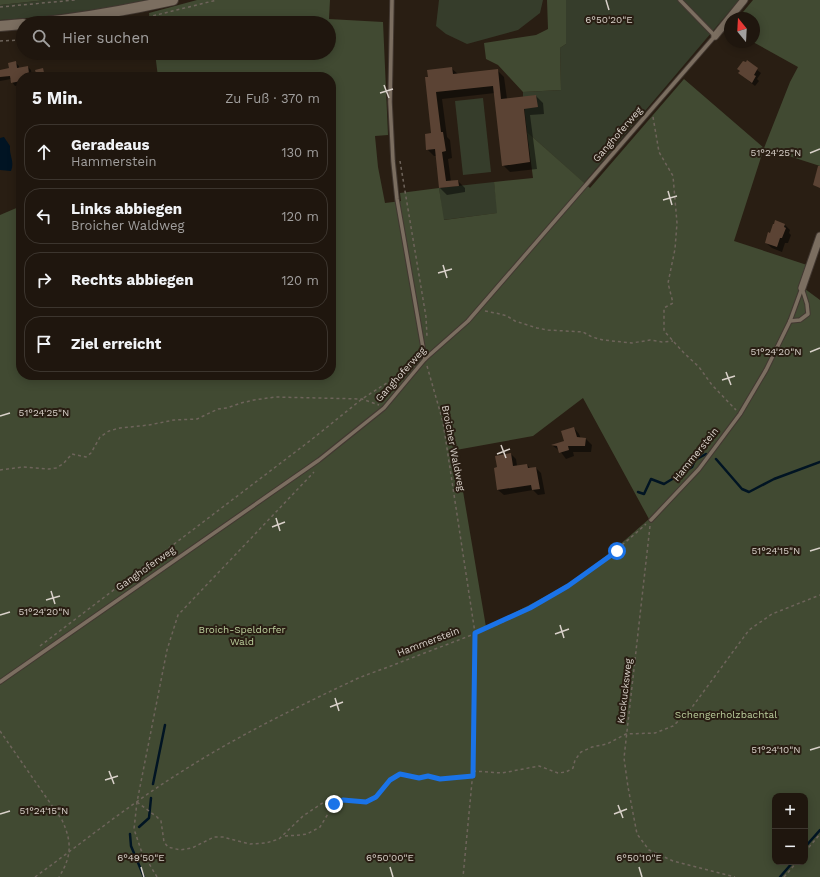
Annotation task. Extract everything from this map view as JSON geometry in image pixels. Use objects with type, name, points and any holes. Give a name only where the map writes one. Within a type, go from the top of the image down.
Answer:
[{"type":"main road","points":[[93,16],[130,10],[173,0]]},
{"type":"main road","points":[[0,26],[16,25]]},
{"type":"street","name":"Ganghoferweg","points":[[714,36],[744,0]]},
{"type":"street","name":"Hammerstein","points":[[802,288],[820,236]]},
{"type":"lane","points":[[392,0],[390,102],[393,161],[424,359]]},
{"type":"lane","points":[[680,0],[714,36]]},
{"type":"lane","name":"Ganghoferweg","points":[[0,682],[319,460],[384,408],[424,359],[477,311],[652,110],[714,36]]},
{"type":"lane","points":[[790,321],[800,320],[808,314],[807,304],[802,288]]},
{"type":"lane","name":"Hammerstein","points":[[651,520],[699,469],[740,414],[766,370],[790,321],[802,288]]},
{"type":"path","points":[[0,7],[75,0]]},
{"type":"path","points":[[152,16],[217,0]]},
{"type":"path","points":[[0,41],[16,40]]},
{"type":"path","points":[[652,110],[659,152],[673,176],[677,223],[675,249],[668,283],[672,303],[664,308],[664,331],[699,367],[712,385],[740,414]]},
{"type":"path","points":[[399,159],[426,317],[427,340]]},
{"type":"path","points":[[477,311],[488,311],[500,314],[507,316],[515,322],[537,328],[583,332],[592,337],[616,342],[632,343],[650,340],[662,342],[673,341]]},
{"type":"path","name":"Broicher Waldweg","points":[[424,359],[443,422],[475,633],[473,776],[463,877]]},
{"type":"path","points":[[38,648],[311,440],[362,399],[412,367]]},
{"type":"path","points":[[0,470],[23,467],[49,469],[56,468],[63,464],[72,454],[86,457],[91,453],[100,437],[109,431],[174,420],[198,419],[218,409],[227,408],[254,400],[275,397],[362,399],[384,408]]},
{"type":"path","points":[[157,877],[141,850],[134,829],[136,802],[167,650],[178,615],[317,468],[319,460]]},
{"type":"path","name":"Hammerstein","points":[[35,877],[136,802],[189,767],[271,721],[352,681],[475,633],[530,608],[568,586],[617,551],[651,520]]},
{"type":"path","name":"Kuckucksweg","points":[[651,520],[626,734],[654,733],[674,726],[690,710],[749,630],[772,614],[820,595]]},
{"type":"path","points":[[0,731],[62,820],[68,834],[70,851],[59,877]]},
{"type":"path","points":[[473,771],[502,773],[539,766],[558,773],[566,772],[572,768],[580,752],[592,747],[607,744],[626,734]]},
{"type":"path","points":[[626,734],[624,758],[637,834],[649,850],[673,861],[735,877]]},
{"type":"path","points":[[136,802],[161,821],[164,842],[168,847],[180,850],[192,848],[214,837],[223,837],[250,844],[266,843],[279,839],[303,816],[319,805],[334,798],[366,802],[376,797],[390,780],[400,774],[419,778],[428,776],[440,779],[473,776]]},
{"type":"path","points":[[283,836],[300,836],[320,827],[334,804],[343,800]]},
{"type":"path","points":[[808,848],[820,834]]},
{"type":"path","points":[[784,877],[794,865]]},
{"type":"green space","points":[[0,0],[46,0],[0,5]]},
{"type":"green space","points":[[46,0],[147,0],[74,13],[46,16],[16,16],[16,19],[0,20],[0,5]]},
{"type":"green space","name":"Broich-Speldorfer Wald","points":[[197,0],[330,0],[329,16],[149,16],[149,13]]},
{"type":"green space","points":[[439,0],[543,0],[540,13],[518,30],[467,44],[446,34],[436,26]]},
{"type":"green space","points":[[547,0],[566,0],[566,44],[560,48],[561,90],[523,92],[498,65],[486,59],[484,43],[536,35],[548,29]]},
{"type":"green space","points":[[566,0],[739,0],[729,12],[724,12],[724,18],[584,183],[527,132],[523,92],[561,90],[560,48],[566,44]]},
{"type":"green space","points":[[753,0],[820,0],[820,166],[764,148],[790,82],[798,67],[760,46],[760,12],[743,12]]},
{"type":"green space","name":"Broich-Speldorfer Wald","points":[[336,19],[383,22],[388,135],[375,136],[378,167],[385,203],[401,201],[400,193],[439,188],[444,220],[497,213],[494,182],[533,178],[527,132],[590,188],[684,79],[764,148],[734,241],[807,265],[801,286],[820,300],[820,877],[0,877],[0,215],[16,208],[16,380],[336,380],[336,72],[157,72],[156,60],[336,60]],"holes":[[[583,398],[649,519],[610,553],[578,577],[547,596],[486,627],[456,450],[533,436]]]},
{"type":"green space","points":[[483,98],[491,172],[463,175],[455,101]]},
{"type":"green space","points":[[494,182],[498,213],[443,220],[439,188]]},
{"type":"water","points":[[4,137],[10,146],[12,162],[11,171],[0,170],[0,138]]},
{"type":"building","points":[[747,60],[758,68],[752,83],[738,73],[740,71],[737,69],[743,61],[746,62]]},
{"type":"building","points":[[16,61],[17,68],[28,66],[29,72],[16,72],[16,82],[11,83],[10,76],[0,77],[0,70],[9,68],[8,63]]},
{"type":"building","points":[[452,67],[453,74],[498,69],[501,99],[536,95],[538,107],[524,109],[530,162],[502,166],[493,86],[436,92],[441,132],[443,132],[446,151],[442,152],[446,181],[458,180],[459,186],[439,188],[435,149],[426,150],[425,134],[431,133],[425,77],[428,77],[427,70]]},
{"type":"building","points":[[43,68],[44,72],[36,72],[35,70]]},
{"type":"building","points":[[818,166],[820,166],[820,188],[813,185]]},
{"type":"building","points":[[775,220],[785,224],[784,227],[786,228],[777,247],[765,243],[768,232],[770,233]]},
{"type":"building","points":[[574,427],[577,437],[586,438],[585,446],[568,446],[569,450],[559,453],[557,446],[551,445],[564,441],[561,431]]},
{"type":"building","points":[[511,453],[513,466],[527,464],[528,468],[536,467],[540,489],[532,490],[531,485],[497,490],[494,468],[497,467],[495,456]]},
{"type":"waterway","points":[[638,492],[644,494],[651,479],[664,484],[692,467],[695,460],[706,454]]},
{"type":"waterway","points":[[716,459],[742,489],[749,492],[774,479],[820,462]]},
{"type":"waterway","points":[[153,784],[165,725]]},
{"type":"waterway","points":[[139,827],[149,818],[151,798]]},
{"type":"waterway","points":[[808,844],[820,830]]},
{"type":"waterway","points":[[130,834],[131,846],[144,877]]},
{"type":"waterway","points":[[780,877],[790,865]]},
{"type":"route","points":[[334,804],[343,800],[366,802],[376,797],[390,780],[400,774],[419,778],[428,776],[440,779],[473,776],[475,633],[530,608],[568,586],[617,551]]},
{"type":"park label","name":"Schengerholzbachtal","points":[[726,714]]}]
